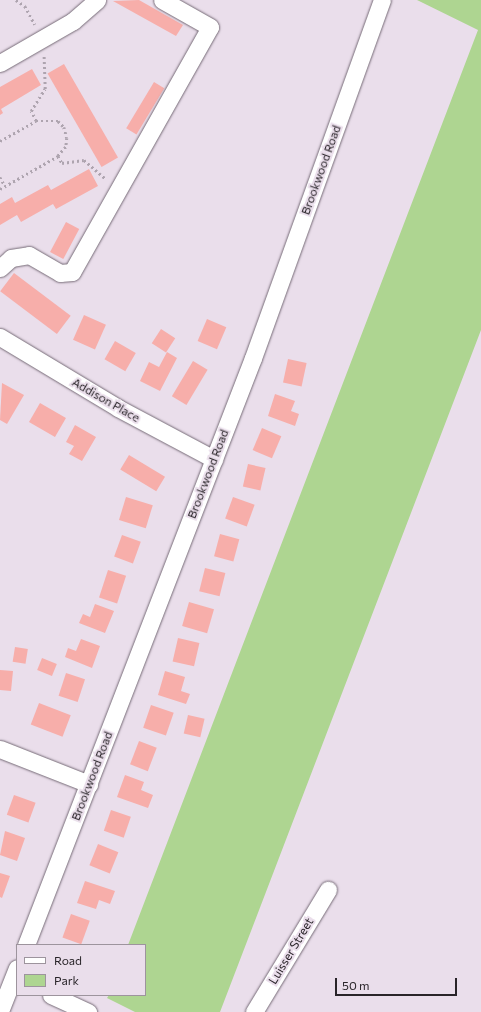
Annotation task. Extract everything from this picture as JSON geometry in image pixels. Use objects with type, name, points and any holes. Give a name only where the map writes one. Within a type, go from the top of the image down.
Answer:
[{"type":"street","points":[[0,63],[43,40],[82,14],[97,0]]},
{"type":"street","points":[[0,268],[11,258],[29,256],[60,273],[72,272],[210,27],[162,0]]},
{"type":"street","name":"Brookwood Road","points":[[26,944],[214,459],[382,0]]},
{"type":"street","name":"Addison Place","points":[[1,339],[124,412],[214,459]]},
{"type":"street","points":[[0,749],[89,784]]},
{"type":"street","name":"Luisser Street","points":[[254,1012],[328,890]]},
{"type":"street","points":[[0,1010],[12,974]]},
{"type":"street","points":[[53,996],[88,1012]]},
{"type":"path","points":[[16,0],[25,6],[43,40],[45,89],[31,111],[36,120]]},
{"type":"path","points":[[0,141],[36,120],[58,122],[64,126],[66,147],[58,156],[0,189]]},
{"type":"path","points":[[58,156],[62,162],[84,160],[119,188]]},
{"type":"path","points":[[0,177],[5,186]]},
{"type":"green space","points":[[417,0],[481,0],[481,330],[220,1012],[135,1012],[107,998],[108,996],[146,996],[146,944],[128,944],[478,30]]},
{"type":"building","points":[[139,0],[183,25],[176,36],[113,1]]},
{"type":"building","points":[[64,64],[118,158],[102,167],[48,74]]},
{"type":"building","points":[[32,69],[41,85],[1,109],[3,113],[0,115],[0,87]]},
{"type":"building","points":[[154,82],[164,88],[136,134],[126,128]]},
{"type":"building","points":[[89,169],[98,186],[56,209],[53,204],[21,222],[17,215],[0,225],[0,204],[12,197],[15,203],[48,185],[51,190]]},
{"type":"building","points":[[66,222],[79,229],[63,259],[50,252]]},
{"type":"building","points":[[14,273],[71,316],[57,334],[0,291]]},
{"type":"building","points":[[84,315],[106,325],[95,349],[73,340]]},
{"type":"building","points":[[207,319],[226,327],[217,349],[198,341]]},
{"type":"building","points":[[161,329],[175,338],[166,353],[152,343]]},
{"type":"building","points":[[115,341],[136,353],[125,371],[104,359]]},
{"type":"building","points":[[167,352],[177,358],[160,391],[140,381],[149,362],[159,367]]},
{"type":"building","points":[[288,359],[307,363],[302,386],[283,382]]},
{"type":"building","points":[[193,361],[208,370],[186,405],[172,396]]},
{"type":"building","points":[[2,383],[24,395],[7,424],[0,420]]},
{"type":"building","points":[[275,394],[295,401],[291,411],[299,414],[295,426],[268,416]]},
{"type":"building","points":[[40,403],[66,418],[55,437],[29,422]]},
{"type":"building","points":[[75,425],[96,437],[82,461],[69,454],[74,446],[66,442]]},
{"type":"building","points":[[262,428],[281,436],[272,458],[253,450]]},
{"type":"building","points":[[129,455],[165,477],[156,491],[120,470]]},
{"type":"building","points":[[248,464],[266,468],[260,490],[243,486]]},
{"type":"building","points":[[126,497],[153,505],[146,528],[119,520]]},
{"type":"building","points":[[233,497],[255,505],[247,526],[225,519]]},
{"type":"building","points":[[220,534],[239,539],[233,561],[214,556]]},
{"type":"building","points":[[122,535],[141,542],[133,563],[114,557]]},
{"type":"building","points":[[205,568],[225,573],[220,596],[199,591]]},
{"type":"building","points":[[108,570],[126,576],[117,603],[99,598]]},
{"type":"building","points":[[189,602],[214,609],[207,633],[182,626]]},
{"type":"building","points":[[95,604],[114,611],[105,633],[79,623],[83,614],[90,617]]},
{"type":"building","points":[[178,638],[199,643],[194,666],[173,661]]},
{"type":"building","points":[[81,639],[100,646],[92,668],[65,657],[68,648],[76,651]]},
{"type":"building","points":[[15,647],[28,649],[25,664],[13,662]]},
{"type":"building","points":[[42,658],[57,664],[52,676],[37,670]]},
{"type":"building","points":[[0,670],[13,671],[11,691],[0,690]]},
{"type":"building","points":[[165,671],[185,677],[181,691],[190,694],[186,704],[158,695]]},
{"type":"building","points":[[66,673],[85,679],[78,702],[59,696]]},
{"type":"building","points":[[39,703],[71,715],[62,737],[31,724]]},
{"type":"building","points":[[151,705],[174,713],[166,736],[143,728]]},
{"type":"building","points":[[188,715],[205,719],[200,737],[184,734]]},
{"type":"building","points":[[139,741],[157,748],[148,771],[130,764]]},
{"type":"building","points":[[125,775],[144,782],[141,790],[153,795],[148,808],[117,797]]},
{"type":"building","points":[[14,795],[36,803],[28,823],[7,815]]},
{"type":"building","points":[[111,810],[131,817],[124,838],[104,831]]},
{"type":"building","points":[[5,831],[25,838],[17,861],[0,855]]},
{"type":"building","points":[[98,844],[118,852],[110,874],[89,865]]},
{"type":"building","points":[[0,873],[10,876],[2,898],[0,897]]},
{"type":"building","points":[[85,881],[115,891],[110,904],[99,900],[96,909],[77,903]]},
{"type":"building","points":[[71,914],[90,921],[80,944],[62,937]]}]
